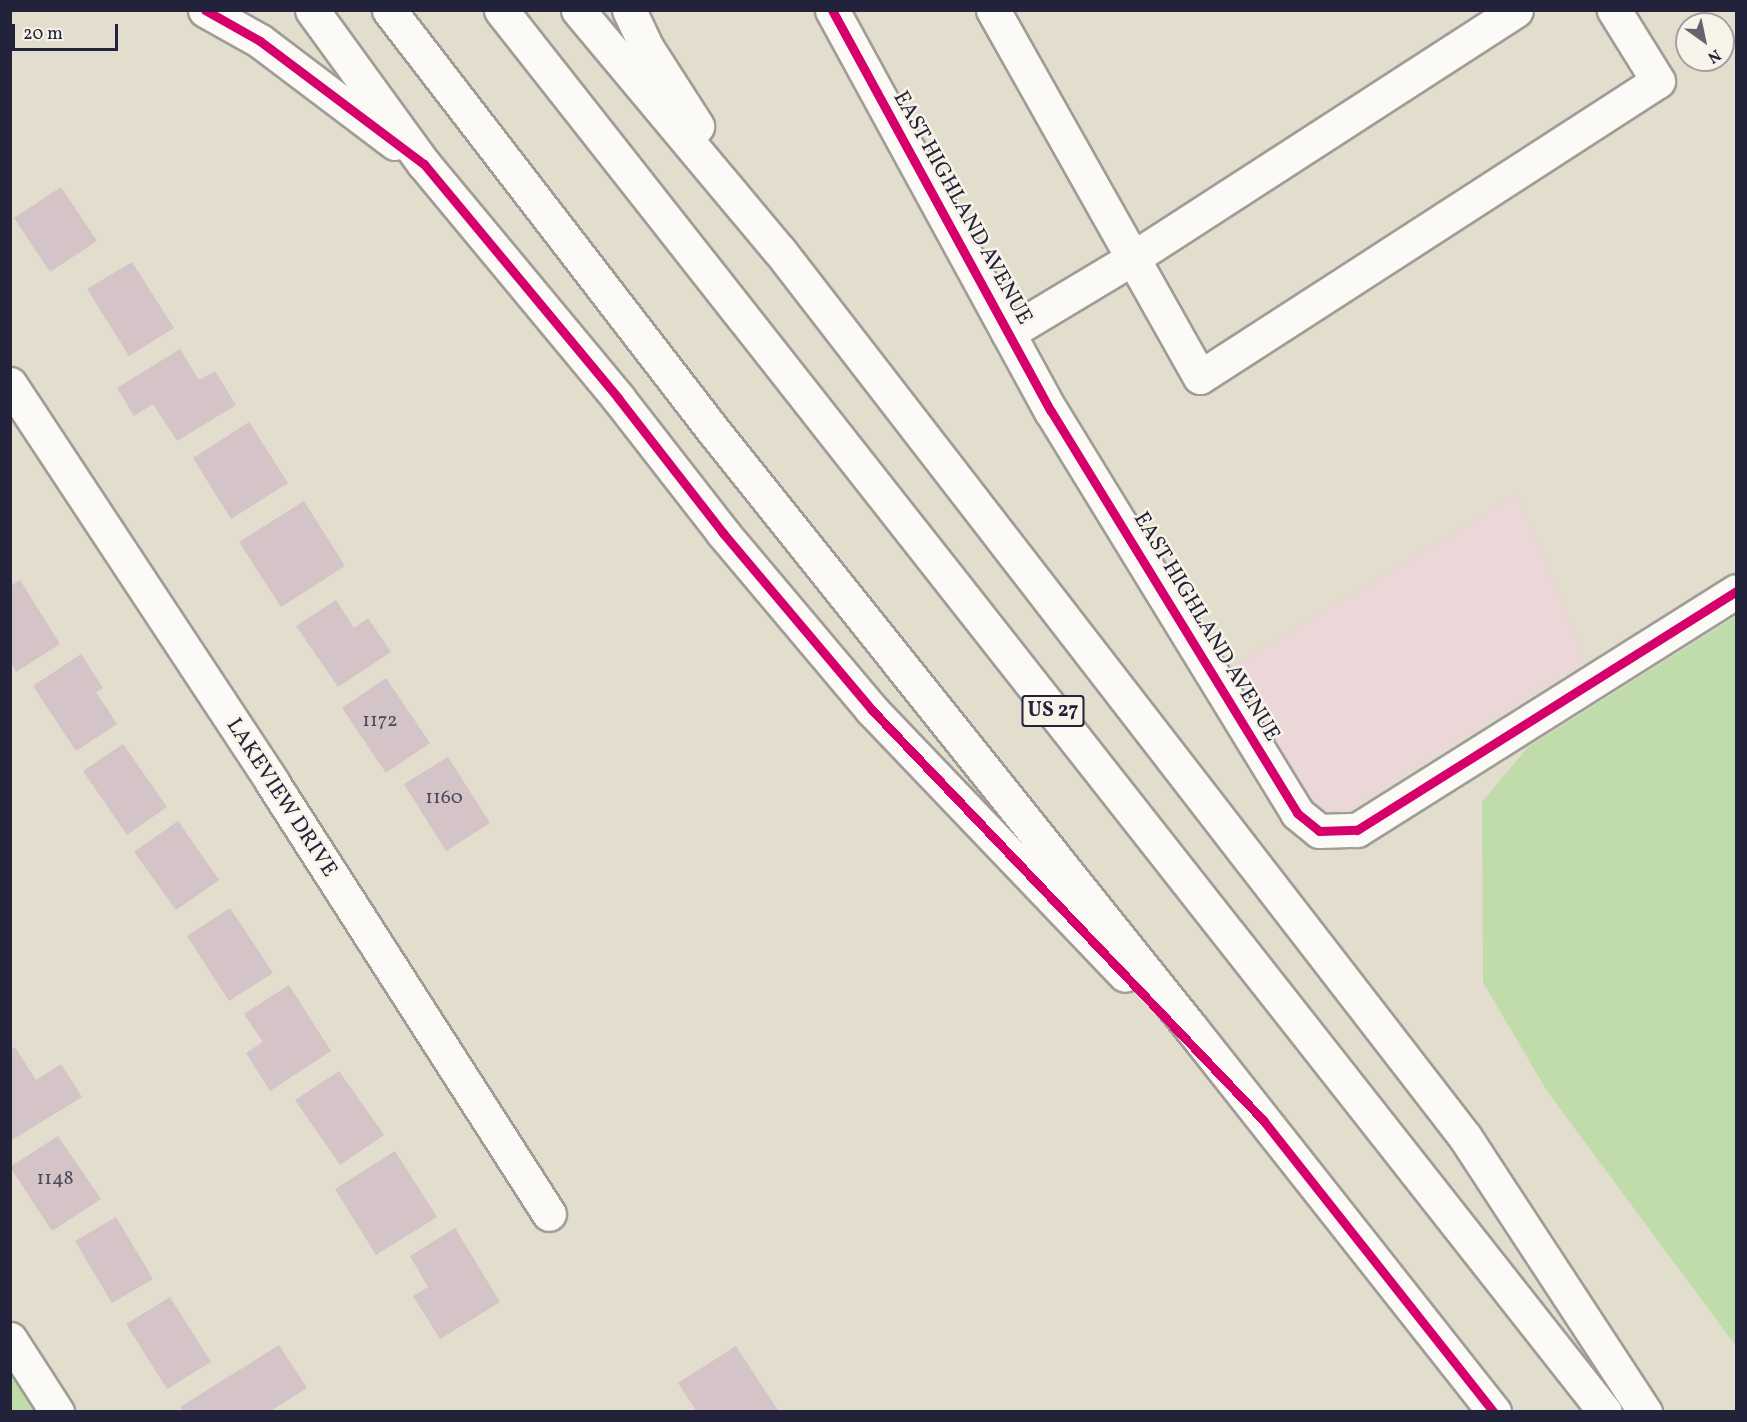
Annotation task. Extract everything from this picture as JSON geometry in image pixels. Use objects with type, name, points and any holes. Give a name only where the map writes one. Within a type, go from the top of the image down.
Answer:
[{"type":"main road","points":[[205,10],[260,41],[424,164]]},
{"type":"main road","points":[[312,10],[424,164],[618,398],[723,533],[872,710],[1263,1120]]},
{"type":"main road","points":[[389,10],[712,429],[1494,1412]]},
{"type":"main road","name":"US 27","points":[[501,10],[1605,1412]]},
{"type":"main road","points":[[578,10],[778,250],[1465,1137],[1645,1412]]},
{"type":"main road","points":[[629,10],[647,48],[778,250]]},
{"type":"main road","name":"EAST HIGHLAND AVENUE","points":[[832,10],[1051,411],[1297,813],[1318,831],[1357,830],[1737,591]]},
{"type":"main road","points":[[993,10],[1200,377],[1658,81],[1614,10]]},
{"type":"main road","points":[[1008,333],[1132,258],[1516,10]]},
{"type":"main road","name":"LAKEVIEW DRIVE","points":[[10,384],[272,782],[549,1214]]},
{"type":"main road","points":[[10,1339],[57,1412]]},
{"type":"shaded area","points":[[1518,494],[1586,661],[1349,810],[1323,811],[1311,800],[1230,668]]},
{"type":"green space","points":[[1736,616],[1736,1346],[1547,1091],[1483,982],[1482,802],[1528,747]]},
{"type":"green space","points":[[11,1374],[35,1411],[11,1411]]},
{"type":"building","points":[[61,187],[97,241],[50,272],[14,218]]},
{"type":"building","points":[[132,262],[174,328],[129,356],[87,289]]},
{"type":"building","points":[[180,349],[199,380],[215,371],[236,405],[177,441],[153,404],[134,416],[117,388]]},
{"type":"building","points":[[249,422],[288,483],[231,519],[193,458]]},
{"type":"building","points":[[304,501],[345,566],[281,607],[239,542]]},
{"type":"building","points":[[20,580],[60,644],[16,672],[10,662],[10,586]]},
{"type":"building","points":[[336,600],[354,628],[368,618],[391,652],[338,687],[296,626]]},
{"type":"building","points":[[81,654],[103,688],[96,692],[117,724],[76,751],[33,686]]},
{"type":"building","points":[[386,678],[430,743],[386,773],[342,708]]},
{"type":"building","points":[[123,744],[167,807],[127,835],[83,771]]},
{"type":"building","points":[[448,757],[490,823],[446,851],[404,784]]},
{"type":"building","points":[[178,821],[219,880],[176,910],[134,852]]},
{"type":"building","points":[[230,908],[273,973],[229,1001],[187,936]]},
{"type":"building","points":[[289,985],[331,1051],[270,1091],[246,1053],[263,1042],[244,1014]]},
{"type":"building","points":[[15,1047],[36,1080],[61,1064],[82,1097],[12,1140],[10,1050]]},
{"type":"building","points":[[339,1071],[384,1135],[340,1165],[295,1100]]},
{"type":"building","points":[[58,1136],[101,1199],[52,1231],[10,1167]]},
{"type":"building","points":[[395,1151],[437,1217],[376,1255],[335,1189]]},
{"type":"building","points":[[116,1217],[153,1279],[112,1303],[75,1241]]},
{"type":"building","points":[[455,1228],[500,1302],[440,1339],[413,1296],[428,1287],[410,1256]]},
{"type":"building","points":[[170,1297],[211,1362],[167,1389],[126,1324]]},
{"type":"building","points":[[279,1345],[307,1388],[269,1412],[183,1412],[180,1407]]},
{"type":"building","points":[[736,1346],[779,1412],[697,1412],[678,1383]]},
{"type":"cycle path","points":[[205,10],[260,41],[424,164],[618,398],[723,533],[872,710],[1263,1120],[1494,1412]]},
{"type":"cycle path","points":[[832,10],[1051,411],[1297,813],[1319,831],[1357,830],[1736,591]]}]
